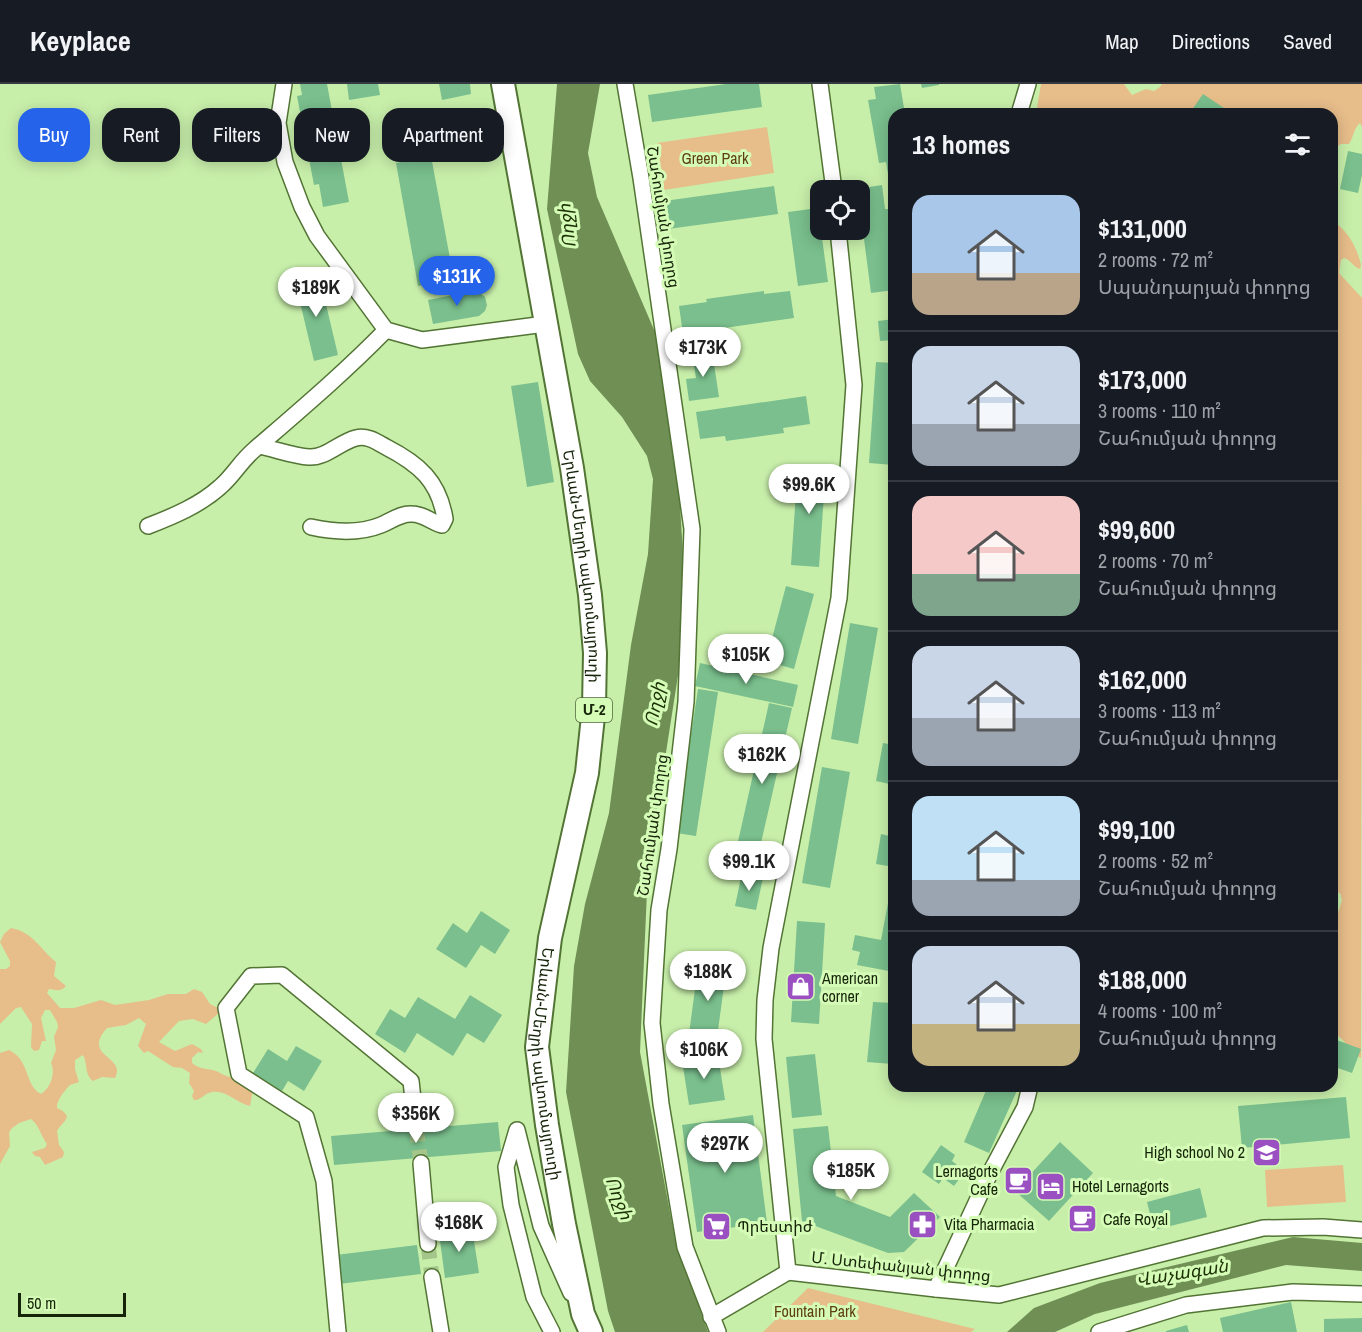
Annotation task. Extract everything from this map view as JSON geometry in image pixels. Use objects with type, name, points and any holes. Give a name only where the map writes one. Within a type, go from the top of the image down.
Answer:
[{"type":"highway","name":"Երևան-Մեղրի ավտոմայրուղի","points":[[503,84],[572,468],[590,595],[595,653],[594,707],[587,773],[550,938],[537,1047],[547,1125],[564,1224],[587,1323]]},
{"type":"street","points":[[284,84],[278,123],[285,162],[302,207],[317,236],[386,330],[422,340],[545,324]]},
{"type":"street","name":"Շահումյան փողոց","points":[[625,84],[692,530],[686,702],[669,849],[659,910],[652,1023],[661,1104],[685,1247],[718,1332]]},
{"type":"street","points":[[820,84],[833,180]]},
{"type":"street","points":[[1021,108],[1028,84]]},
{"type":"street","points":[[711,1317],[788,1272],[764,1040],[765,1000],[771,948],[839,598],[854,385],[839,240]]},
{"type":"street","points":[[148,526],[177,515],[209,497],[223,485],[241,461],[323,390],[386,330]]},
{"type":"street","points":[[259,446],[311,457],[329,452],[356,438],[367,438],[407,458],[424,471],[440,499],[445,519],[442,525],[421,514],[408,513],[380,526],[351,531],[329,531],[311,527]]},
{"type":"street","points":[[338,1332],[324,1181],[306,1117],[239,1074],[226,1008],[251,976],[282,975],[411,1081],[416,1127]]},
{"type":"street","points":[[936,1290],[990,1173],[1025,1107],[1029,1092]]},
{"type":"street","points":[[552,1332],[534,1297],[511,1205],[506,1167],[516,1130],[540,1226],[587,1323]]},
{"type":"street","points":[[421,1163],[429,1244]]},
{"type":"street","name":"Մ. Ստեփանյան փողոց","points":[[788,1272],[936,1290],[999,1295],[1263,1228],[1323,1227],[1362,1230]]},
{"type":"street","points":[[432,1277],[441,1332]]},
{"type":"street","points":[[1099,1332],[1186,1305],[1293,1292],[1362,1294]]},
{"type":"green space","points":[[1041,84],[1124,84],[1132,95],[1146,89],[1154,91],[1162,84],[1362,84],[1362,127],[1360,123],[1349,144],[1338,146],[1338,108],[1037,108]]},
{"type":"green space","name":"Green Park","points":[[767,127],[774,173],[664,190],[657,143]]},
{"type":"green space","points":[[1338,225],[1351,240],[1361,265],[1360,269],[1344,258],[1341,260],[1339,273],[1362,298],[1361,1058],[1338,1036],[1338,913],[1342,900],[1338,892]]},
{"type":"green space","points":[[11,928],[31,937],[56,962],[54,976],[66,986],[60,990],[49,989],[47,993],[60,1008],[74,1008],[101,1000],[115,1005],[149,1000],[168,994],[186,994],[194,989],[202,992],[210,1004],[218,1008],[220,1012],[206,1024],[193,1019],[179,1021],[159,1042],[175,1051],[192,1044],[201,1049],[203,1053],[198,1052],[192,1058],[192,1063],[195,1065],[254,1084],[250,1106],[217,1092],[194,1100],[192,1096],[194,1091],[189,1083],[190,1073],[182,1068],[173,1067],[148,1051],[144,1053],[138,1046],[146,1024],[139,1018],[126,1025],[107,1028],[100,1038],[101,1051],[115,1065],[117,1071],[115,1078],[102,1077],[93,1081],[88,1075],[83,1055],[75,1060],[79,1082],[68,1087],[57,1105],[57,1108],[67,1117],[57,1131],[59,1145],[64,1152],[63,1157],[45,1165],[40,1157],[35,1156],[32,1152],[45,1148],[47,1144],[31,1119],[11,1129],[10,1146],[0,1164],[0,1053],[9,1050],[21,1060],[32,1085],[41,1094],[52,1076],[51,1063],[56,1050],[54,1037],[58,1027],[50,1010],[45,1010],[41,1018],[46,1041],[42,1041],[39,1050],[34,1051],[31,1047],[32,1024],[21,1007],[16,1008],[0,1024],[0,969],[10,966],[10,961],[0,942]]},
{"type":"green space","points":[[1343,1165],[1346,1202],[1267,1207],[1265,1170]]},
{"type":"green space","name":"Fountain Park","points":[[808,1288],[975,1329],[971,1332],[763,1332]]},
{"type":"water","name":"Ողջի","points":[[557,84],[600,84],[588,153],[597,197],[655,332],[679,489],[683,554],[679,669],[648,868],[640,1052],[675,1239],[708,1332],[615,1332],[608,1311],[566,1092],[574,966],[585,904],[609,813],[631,645],[648,554],[653,479],[647,456],[622,417],[590,381],[578,354],[547,209]]},
{"type":"water","name":"Վաչագան","points":[[1293,1237],[1362,1243],[1362,1271],[1286,1265],[1095,1314],[1055,1332],[1007,1332],[1034,1308],[1100,1283]]},
{"type":"building","points":[[300,84],[327,84],[331,108],[299,108],[297,96],[302,95]]},
{"type":"building","points":[[347,84],[378,84],[380,95],[349,100]]},
{"type":"building","points":[[439,84],[470,84],[471,94],[442,100]]},
{"type":"building","points":[[726,84],[759,84],[762,107],[652,122],[648,95]]},
{"type":"building","points":[[900,84],[904,108],[888,108],[888,174],[886,162],[879,163],[868,100],[876,99],[874,87]]},
{"type":"building","points":[[921,84],[939,84],[939,85],[922,88]]},
{"type":"building","points":[[1203,94],[1224,108],[1193,108]]},
{"type":"building","points":[[1348,151],[1362,154],[1362,175],[1358,193],[1340,189]]},
{"type":"building","points":[[310,162],[342,162],[349,202],[323,207],[319,184],[314,185]]},
{"type":"building","points":[[432,162],[454,280],[418,286],[396,163]]},
{"type":"building","points":[[882,185],[885,209],[888,209],[888,291],[871,293],[864,240],[870,240],[870,187]]},
{"type":"building","points":[[774,186],[778,214],[668,229],[664,201]]},
{"type":"building","points":[[810,209],[810,240],[822,240],[828,282],[798,286],[788,212]]},
{"type":"building","points":[[319,275],[338,355],[314,361],[295,281]]},
{"type":"building","points":[[473,291],[485,297],[487,305],[485,311],[479,316],[433,324],[428,300]]},
{"type":"building","points":[[764,291],[764,294],[790,291],[794,318],[683,334],[679,306],[707,302],[706,299]]},
{"type":"building","points":[[888,320],[888,340],[880,341],[878,321]]},
{"type":"building","points":[[712,351],[719,397],[689,401],[686,379],[696,378],[692,353]]},
{"type":"building","points":[[876,362],[888,363],[888,465],[869,463]]},
{"type":"building","points":[[538,382],[554,482],[527,487],[511,386]]},
{"type":"building","points":[[806,396],[810,424],[783,428],[784,433],[726,441],[725,436],[700,439],[696,412]]},
{"type":"building","points":[[798,464],[826,465],[819,567],[791,565]]},
{"type":"building","points":[[786,586],[814,594],[794,669],[766,661]]},
{"type":"building","points":[[850,623],[878,628],[858,744],[831,739]]},
{"type":"building","points":[[700,663],[798,685],[793,707],[695,686]]},
{"type":"building","points":[[698,689],[718,692],[696,836],[676,833]]},
{"type":"building","points":[[769,703],[792,708],[755,869],[733,864]]},
{"type":"building","points":[[883,743],[888,744],[888,784],[876,781]]},
{"type":"building","points":[[822,767],[850,772],[830,888],[802,883]]},
{"type":"building","points":[[881,834],[888,836],[888,866],[876,864]]},
{"type":"building","points":[[742,873],[763,878],[756,910],[735,906]]},
{"type":"building","points":[[888,903],[888,971],[857,965],[860,952],[852,950],[855,935],[881,940]]},
{"type":"building","points":[[481,911],[510,930],[495,954],[481,945],[466,968],[436,949],[453,923],[467,933]]},
{"type":"building","points":[[797,921],[825,923],[819,1024],[791,1022]]},
{"type":"building","points":[[699,960],[727,964],[716,1045],[688,1041]]},
{"type":"building","points":[[470,995],[502,1015],[484,1043],[467,1033],[453,1056],[417,1033],[405,1053],[375,1034],[390,1009],[405,1018],[418,997],[455,1019]]},
{"type":"building","points":[[873,1002],[888,1003],[888,1064],[867,1062]]},
{"type":"building","points":[[1338,1040],[1361,1049],[1352,1073],[1338,1068]]},
{"type":"building","points":[[296,1046],[322,1061],[304,1091],[288,1081],[279,1096],[250,1078],[268,1049],[287,1061]]},
{"type":"building","points":[[815,1054],[822,1115],[792,1118],[786,1057]]},
{"type":"building","points":[[718,1055],[725,1100],[689,1105],[682,1060]]},
{"type":"building","points":[[985,1092],[1016,1092],[989,1153],[964,1142]]},
{"type":"building","points":[[1346,1097],[1350,1138],[1242,1148],[1238,1106]]},
{"type":"building","points":[[753,1115],[767,1223],[697,1232],[682,1125]]},
{"type":"building","points":[[498,1122],[501,1151],[334,1165],[331,1136]]},
{"type":"building","points":[[828,1126],[836,1196],[890,1217],[914,1193],[940,1217],[904,1252],[888,1253],[802,1221],[793,1129]]},
{"type":"building","points":[[1060,1142],[1093,1173],[1049,1221],[1015,1191]]},
{"type":"building","points":[[941,1145],[955,1155],[952,1161],[965,1171],[954,1186],[943,1178],[939,1184],[922,1172]]},
{"type":"building","points":[[1200,1188],[1207,1217],[1154,1230],[1147,1202]]},
{"type":"building","points":[[472,1228],[479,1273],[445,1278],[439,1233]]},
{"type":"building","points":[[417,1245],[421,1274],[339,1284],[336,1255]]},
{"type":"building","points":[[1291,1302],[1297,1332],[1223,1332],[1220,1318]]},
{"type":"building","points":[[1362,1318],[1362,1332],[1324,1332],[1324,1319]]},
{"type":"building","points":[[1187,1325],[1189,1332],[1166,1332],[1166,1331]]},
{"type":"tunnel","points":[[416,1127],[421,1163]]},
{"type":"tunnel","points":[[428,1244],[432,1277]]},
{"type":"place","name":"American corner","points":[[801,987]]},
{"type":"place","name":"High school No 2","points":[[1266,1152]]},
{"type":"place","name":"Lernagorts Cafe","points":[[1019,1180]]},
{"type":"place","name":"Hotel Lernagorts","points":[[1051,1186]]},
{"type":"place","name":"Cafe Royal","points":[[1082,1219]]},
{"type":"place","name":"Vita Pharmacia","points":[[923,1224]]},
{"type":"place","name":"Պրեստիժ","points":[[716,1226]]}]
